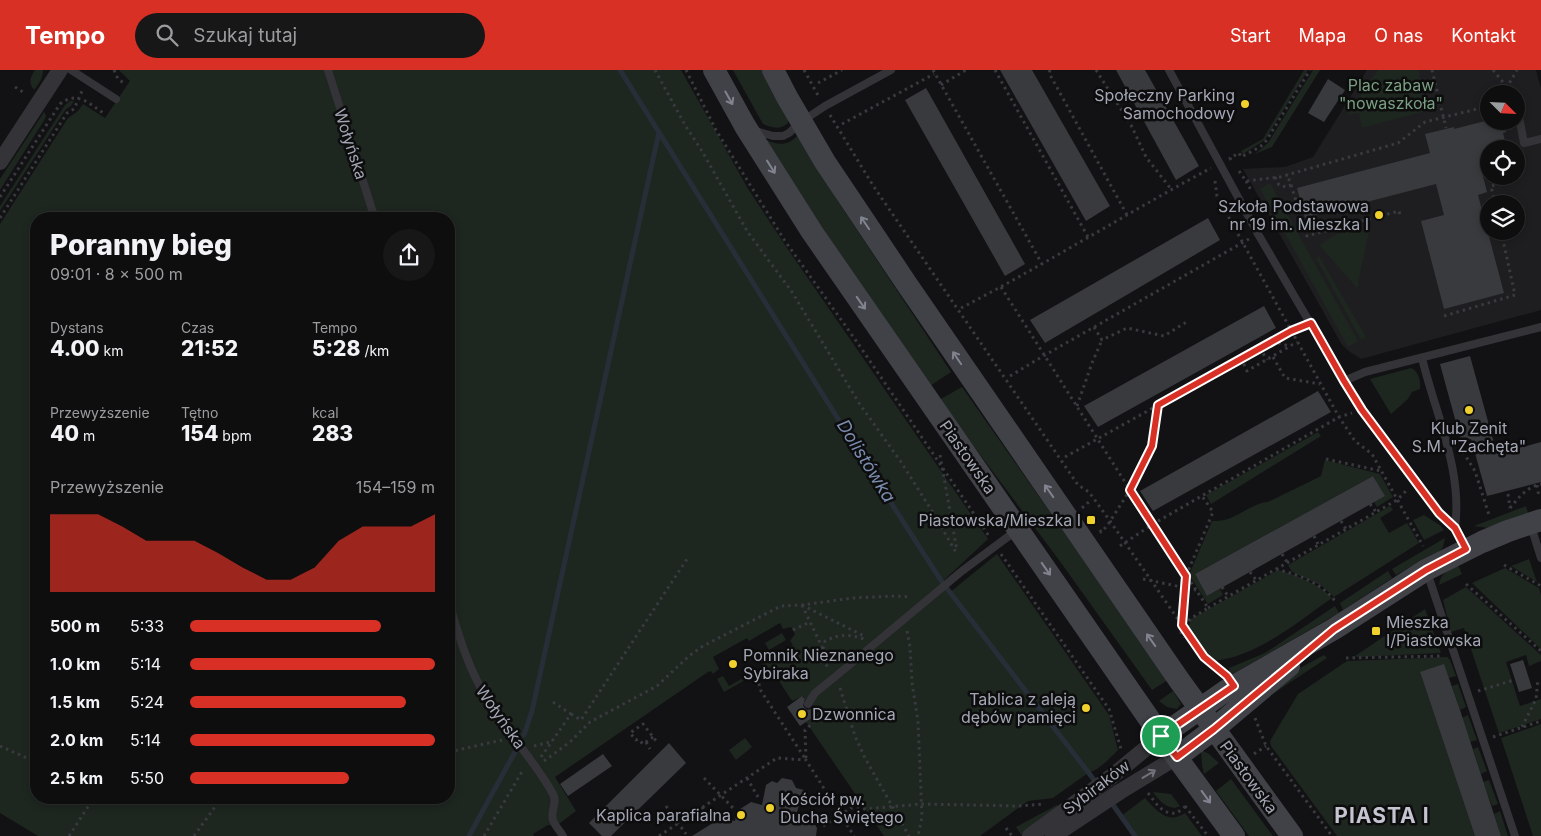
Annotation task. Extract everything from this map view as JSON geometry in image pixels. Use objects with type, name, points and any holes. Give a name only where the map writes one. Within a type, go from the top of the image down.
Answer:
[{"type":"main road","name":"Piastowska","points":[[714,70],[745,126],[812,232],[1161,736],[1234,836]]},
{"type":"main road","name":"Piastowska","points":[[773,70],[801,122],[848,198],[1179,680],[1292,836]]},
{"type":"main road","points":[[1161,736],[1200,708],[1240,694],[1334,629],[1426,570],[1466,549],[1536,521]]},
{"type":"main road","points":[[1177,757],[1214,729],[1240,694]]},
{"type":"street","points":[[0,162],[60,70]]},
{"type":"street","name":"Sybiraków","points":[[1053,836],[1112,777],[1161,736]]},
{"type":"street","name":"Sybiraków","points":[[1030,836],[1087,804],[1121,791],[1177,757]]},
{"type":"lane","points":[[71,70],[116,99]]},
{"type":"lane","name":"Wołyńska","points":[[328,70],[373,212]]},
{"type":"lane","points":[[745,126],[761,133],[783,136],[825,106],[891,70]]},
{"type":"lane","points":[[1169,70],[1258,234],[1344,381],[1362,410],[1439,513],[1455,528],[1466,549]]},
{"type":"lane","points":[[1522,130],[1524,143],[1541,139]]},
{"type":"lane","points":[[1344,381],[1365,372],[1541,327]]},
{"type":"lane","points":[[1422,358],[1449,455],[1457,498],[1455,528]]},
{"type":"lane","points":[[1536,521],[1541,558]]},
{"type":"lane","points":[[808,704],[815,693],[876,642],[961,572],[1018,529]]},
{"type":"lane","points":[[1426,570],[1515,836]]},
{"type":"lane","name":"Wołyńska","points":[[455,621],[467,660],[476,681],[490,704],[535,766],[555,799],[552,818],[563,836]]},
{"type":"path","points":[[114,70],[118,79],[125,84]]},
{"type":"path","points":[[655,70],[747,231],[792,292],[859,403],[922,494],[957,554]]},
{"type":"path","points":[[686,70],[716,130],[785,241],[1110,709],[1122,751]]},
{"type":"path","points":[[804,70],[874,187],[956,309],[1078,485],[1089,492],[1204,657],[1227,676],[1252,710],[1266,746],[1332,836]]},
{"type":"path","points":[[818,83],[842,70]]},
{"type":"path","points":[[940,85],[966,70]]},
{"type":"path","points":[[995,70],[1088,237]]},
{"type":"path","points":[[1050,70],[1049,73],[1127,216]]},
{"type":"path","points":[[1096,70],[1131,125],[1146,157],[1171,189]]},
{"type":"path","points":[[1230,158],[1239,154],[1241,157],[1260,147],[1266,141],[1310,70]]},
{"type":"path","points":[[1432,70],[1446,128]]},
{"type":"path","points":[[1493,70],[1505,85]]},
{"type":"path","points":[[1508,85],[1517,70]]},
{"type":"path","points":[[842,124],[934,72],[1042,264]]},
{"type":"path","points":[[0,218],[67,113],[74,109],[78,97]]},
{"type":"path","points":[[0,197],[60,104],[68,98],[78,97],[105,114]]},
{"type":"path","points":[[1246,181],[1287,174],[1398,143],[1425,122],[1480,108]]},
{"type":"path","points":[[961,308],[1213,167],[1217,196],[1242,243],[1339,417],[1355,440],[1372,454],[1423,546]]},
{"type":"path","points":[[1240,172],[1252,192]]},
{"type":"path","points":[[1287,174],[1307,236],[1398,211],[1400,215]]},
{"type":"path","points":[[1275,177],[1280,185],[1291,186]]},
{"type":"path","points":[[1493,195],[1491,186],[1495,185]]},
{"type":"path","points":[[1010,376],[1258,234]]},
{"type":"path","points":[[1444,316],[1515,295],[1503,240]]},
{"type":"path","points":[[1001,287],[1130,490],[1208,608]]},
{"type":"path","points":[[1078,406],[1102,340],[1127,328],[1164,336],[1188,321]]},
{"type":"path","points":[[1065,457],[1272,341],[1311,323]]},
{"type":"path","points":[[1094,327],[1102,340]]},
{"type":"path","points":[[1272,341],[1290,346]]},
{"type":"path","points":[[1241,358],[1247,371],[1297,342]]},
{"type":"path","points":[[1260,348],[1267,360]]},
{"type":"path","points":[[1273,357],[1285,378],[1321,384]]},
{"type":"path","points":[[1107,526],[1130,490],[1152,446],[1158,405]]},
{"type":"path","points":[[1120,546],[1153,524],[1339,417],[1362,410]]},
{"type":"path","points":[[1463,452],[1475,471],[1489,515]]},
{"type":"path","points":[[940,455],[961,572]]},
{"type":"path","points":[[1326,459],[1381,471]]},
{"type":"path","points":[[1184,638],[1190,618],[1397,500],[1416,482]]},
{"type":"path","points":[[1508,494],[1510,508],[1531,486],[1539,485],[1539,497]]},
{"type":"path","points":[[1181,634],[1186,576],[1213,512],[1202,496]]},
{"type":"path","points":[[1370,504],[1376,512]]},
{"type":"path","points":[[1341,521],[1346,529]]},
{"type":"path","points":[[1314,536],[1318,544]]},
{"type":"path","points":[[1282,554],[1291,573]]},
{"type":"path","points":[[581,720],[687,559]]},
{"type":"path","points":[[1504,565],[1541,586]]},
{"type":"path","points":[[1275,569],[1291,573],[1321,587],[1335,601]]},
{"type":"path","points":[[1250,572],[1256,580]]},
{"type":"path","points":[[1143,579],[1196,590]]},
{"type":"path","points":[[1466,584],[1541,651]]},
{"type":"path","points":[[1222,587],[1228,596]]},
{"type":"path","points":[[535,766],[570,742],[590,722],[657,686],[689,656],[713,640],[781,606],[853,598],[895,596],[930,599]]},
{"type":"path","points":[[802,605],[823,649]]},
{"type":"path","points":[[802,605],[876,642]]},
{"type":"path","points":[[905,620],[910,647],[912,683],[918,721],[922,817],[918,836]]},
{"type":"path","points":[[793,630],[810,622]]},
{"type":"path","points":[[876,642],[849,634],[836,636],[825,641],[823,659],[829,671],[836,676],[855,736],[865,758],[909,836]]},
{"type":"path","points":[[1346,658],[1455,655]]},
{"type":"path","points":[[755,671],[761,691],[854,836]]},
{"type":"path","points":[[1521,728],[1536,699],[1538,679]]},
{"type":"path","points":[[1468,694],[1514,680]]},
{"type":"path","points":[[550,700],[581,720],[590,722]]},
{"type":"path","points":[[806,760],[805,730],[816,720],[818,710]]},
{"type":"path","points":[[535,766],[571,714]]},
{"type":"path","points":[[1484,741],[1541,721]]},
{"type":"path","points":[[653,737],[643,744],[630,733],[643,724],[657,742]]},
{"type":"path","points":[[455,751],[502,740],[519,744],[552,741]]},
{"type":"path","points":[[646,742],[650,749]]},
{"type":"path","points":[[0,746],[30,759]]},
{"type":"path","points":[[659,836],[777,758],[806,760]]},
{"type":"path","points":[[484,836],[530,759]]},
{"type":"path","points":[[704,778],[734,808]]},
{"type":"path","points":[[747,778],[758,797]]},
{"type":"path","points":[[823,826],[851,808],[866,809],[921,804],[1018,806],[1051,803]]},
{"type":"path","points":[[69,836],[90,804]]},
{"type":"path","points":[[194,836],[218,804]]},
{"type":"path","points":[[666,806],[686,834]]},
{"type":"path","points":[[1185,806],[1208,836]]},
{"type":"path","points":[[702,807],[711,820]]},
{"type":"path","points":[[1006,828],[1012,836]]},
{"type":"shaded area","name":"Szkoła Podstawowa nr 19 im. Mieszka I","points":[[1367,70],[1536,70],[1541,89],[1541,310],[1361,359],[1342,345],[1243,169],[1285,167],[1313,157]]},
{"type":"green space","points":[[35,70],[43,70],[43,73],[34,90],[30,80]]},
{"type":"green space","points":[[119,70],[681,70],[747,187],[988,539],[941,583],[949,593],[997,554],[1109,715],[1118,750],[1100,767],[1088,773],[1053,798],[1028,801],[980,836],[884,836],[806,722],[812,718],[813,711],[803,696],[792,701],[770,667],[759,672],[757,670],[763,666],[762,664],[793,645],[790,641],[795,634],[791,627],[783,629],[780,623],[749,641],[747,638],[713,657],[719,669],[713,674],[711,671],[708,672],[555,777],[576,811],[556,826],[548,825],[533,834],[534,836],[38,836],[0,813],[0,224],[68,118],[78,111],[83,104],[105,118],[130,81]]},
{"type":"green space","points":[[733,70],[763,70],[788,118],[788,123],[776,128],[763,124]]},
{"type":"green space","points":[[1304,70],[1308,70],[1265,140],[1243,154],[1241,151],[1263,139]]},
{"type":"green space","points":[[1313,70],[1320,70],[1272,147],[1255,154],[1268,143]]},
{"type":"green space","name":"Plac zabaw \"nowaszkoła\"","points":[[1378,70],[1419,70],[1426,111],[1362,128],[1359,113],[1347,115]]},
{"type":"green space","points":[[70,101],[74,101],[66,109],[0,211],[0,206],[65,105]]},
{"type":"green space","points":[[44,112],[46,115],[45,119],[0,190],[0,179]]},
{"type":"green space","points":[[798,135],[839,203],[951,372],[930,386],[822,230],[764,139],[782,144],[790,142]]},
{"type":"green space","points":[[1270,183],[1358,341],[1348,347],[1260,189]]},
{"type":"green space","points":[[1362,230],[1369,232],[1358,283],[1359,286],[1357,288],[1319,245],[1339,233]]},
{"type":"green space","points":[[1319,256],[1366,337],[1361,340],[1316,258]]},
{"type":"green space","points":[[1411,368],[1414,369],[1419,377],[1420,389],[1412,392],[1408,399],[1391,414],[1370,379]]},
{"type":"green space","points":[[962,387],[1168,680],[1152,690],[1059,560],[939,400]]},
{"type":"green space","points":[[1318,432],[1321,436],[1211,504],[1206,495]]},
{"type":"green space","points":[[1325,460],[1380,474],[1393,497],[1377,507],[1374,502],[1384,496],[1373,476],[1195,574],[1207,596],[1220,589],[1223,595],[1208,604],[1189,575],[1212,521],[1230,518],[1321,476]]},
{"type":"green space","points":[[1390,506],[1393,510],[1380,518],[1389,533],[1407,523],[1419,543],[1334,597],[1322,586],[1292,572],[1288,565]]},
{"type":"green space","points":[[1526,506],[1528,513],[1488,528],[1474,526]]},
{"type":"green space","points":[[1424,515],[1444,530],[1424,540],[1413,520]]},
{"type":"green space","points":[[1445,538],[1440,551],[1396,575],[1392,569]]},
{"type":"green space","points":[[1529,559],[1537,582],[1511,566]]},
{"type":"green space","points":[[1458,565],[1462,574],[1439,585],[1443,575]]},
{"type":"green space","points":[[1505,568],[1539,588],[1541,595],[1541,649],[1472,583]]},
{"type":"green space","points":[[1278,570],[1314,584],[1332,598],[1290,628],[1260,646],[1229,658],[1212,661],[1207,657],[1188,630],[1191,619]]},
{"type":"green space","points":[[1388,571],[1392,578],[1343,610],[1340,603]]},
{"type":"green space","points":[[1466,587],[1541,655],[1541,661],[1529,666],[1526,655],[1506,662],[1520,706],[1541,699],[1541,719],[1499,733],[1464,628],[1451,632],[1443,600]]},
{"type":"green space","points":[[1335,606],[1339,613],[1231,675],[1229,668],[1265,653]]},
{"type":"green space","points":[[1425,609],[1441,653],[1355,656]]},
{"type":"green space","points":[[782,633],[786,640],[769,650],[765,643]]},
{"type":"green space","points":[[1324,655],[1327,658],[1256,705],[1289,674]]},
{"type":"green space","points":[[1447,657],[1456,676],[1449,678],[1420,672],[1475,836],[1337,836],[1271,746],[1270,741],[1298,694],[1347,661]]},
{"type":"green space","points":[[752,673],[754,675],[724,692],[717,679],[723,676],[729,686]]},
{"type":"green space","points":[[1458,684],[1466,707],[1460,710],[1452,686]]},
{"type":"green space","points":[[1173,691],[1181,704],[1177,709],[1167,707],[1159,701]]},
{"type":"green space","points":[[1468,715],[1477,740],[1470,742],[1462,718]]},
{"type":"green space","points":[[1541,724],[1541,836],[1533,836],[1501,738]]},
{"type":"green space","points":[[745,738],[752,747],[736,760],[729,750]]},
{"type":"green space","points":[[1478,747],[1487,771],[1481,774],[1473,749]]},
{"type":"green space","points":[[1201,750],[1219,763],[1204,774],[1202,765]]},
{"type":"green space","points":[[1231,779],[1273,836],[1249,836],[1216,791]]},
{"type":"green space","points":[[1489,780],[1498,804],[1492,806],[1483,782]]},
{"type":"green space","points":[[1153,792],[1171,794],[1180,806],[1175,808],[1165,805]]},
{"type":"green space","points":[[1145,798],[1158,811],[1168,817],[1179,816],[1185,813],[1202,836],[1135,836],[1121,816]]},
{"type":"green space","points":[[1057,805],[1059,808],[1022,836],[1016,827]]},
{"type":"green space","points":[[1500,811],[1508,836],[1501,836],[1494,814]]},
{"type":"building","points":[[1000,70],[1032,70],[1110,206],[1086,221]]},
{"type":"building","points":[[1116,70],[1145,70],[1199,166],[1176,180]]},
{"type":"building","points":[[1328,79],[1345,90],[1324,122],[1308,113]]},
{"type":"building","points":[[926,88],[1025,264],[1005,276],[905,100]]},
{"type":"building","points":[[1480,122],[1480,130],[1505,130],[1506,132],[1503,133],[1505,140],[1480,140],[1480,185],[1485,185],[1487,192],[1478,195],[1480,203],[1480,240],[1490,240],[1504,293],[1444,309],[1421,221],[1444,215],[1436,184],[1305,218],[1297,188],[1430,153],[1425,134],[1454,127],[1454,129]]},
{"type":"building","points":[[1208,218],[1220,240],[1045,343],[1030,320]]},
{"type":"building","points":[[1264,306],[1276,328],[1098,427],[1084,406]]},
{"type":"building","points":[[1470,356],[1497,454],[1541,442],[1541,482],[1487,496],[1471,439],[1461,441],[1440,364]]},
{"type":"building","points":[[1318,391],[1331,412],[1153,511],[1140,491]]},
{"type":"building","points":[[1373,476],[1385,496],[1207,596],[1195,574]]},
{"type":"building","points":[[1523,660],[1532,688],[1519,692],[1510,664]]},
{"type":"building","points":[[1444,664],[1501,836],[1475,836],[1420,672]]},
{"type":"building","name":"Dzwonnica","points":[[802,696],[805,699],[803,706],[807,710],[811,709],[812,718],[800,726],[787,707]]},
{"type":"building","points":[[669,743],[686,763],[611,836],[602,836],[589,823]]},
{"type":"building","points":[[603,754],[612,766],[568,796],[560,784]]},
{"type":"building","name":"Kościół pw. Ducha Świętego","points":[[782,778],[792,780],[796,788],[804,790],[797,812],[809,814],[817,828],[816,836],[692,836],[721,818],[735,821],[737,811],[751,802],[762,805],[766,785],[772,781],[777,783]]},
{"type":"waterway","name":"Dolistówka","points":[[620,70],[942,582],[1098,785]]},
{"type":"waterway","points":[[524,735],[532,711],[659,132]]},
{"type":"waterway","points":[[469,836],[515,752]]},
{"type":"waterway","name":"Dolistówka","points":[[1111,802],[1135,836]]},
{"type":"place","name":"Społeczny Parking Samochodowy","points":[[1245,104]]},
{"type":"place","name":"Szkoła Podstawowa nr 19 im. Mieszka I","points":[[1379,215]]},
{"type":"place","name":"Klub Zenit S.M. \"Zachęta\"","points":[[1469,410]]},
{"type":"place","name":"Piastowska/Mieszka I","points":[[1091,520]]},
{"type":"place","name":"Mieszka I/Piastowska","points":[[1376,631]]},
{"type":"place","name":"Pomnik Nieznanego Sybiraka","points":[[733,664]]},
{"type":"place","name":"Tablica z aleją dębów pamięci","points":[[1086,708]]},
{"type":"place","name":"Dzwonnica","points":[[802,714]]},
{"type":"place","name":"Kościół pw. Ducha Świętego","points":[[770,808]]},
{"type":"place","name":"Kaplica parafialna","points":[[741,815]]},
{"type":"district","name":"PIASTA I","points":[[1382,816]]},
{"type":"route","points":[[1311,323],[1362,410],[1439,513],[1455,528],[1466,549],[1426,570],[1334,629],[1214,729],[1177,757],[1161,736],[1234,686],[1227,676],[1204,657],[1182,625],[1186,576],[1130,490],[1152,446],[1158,405],[1291,331],[1311,323]]}]
